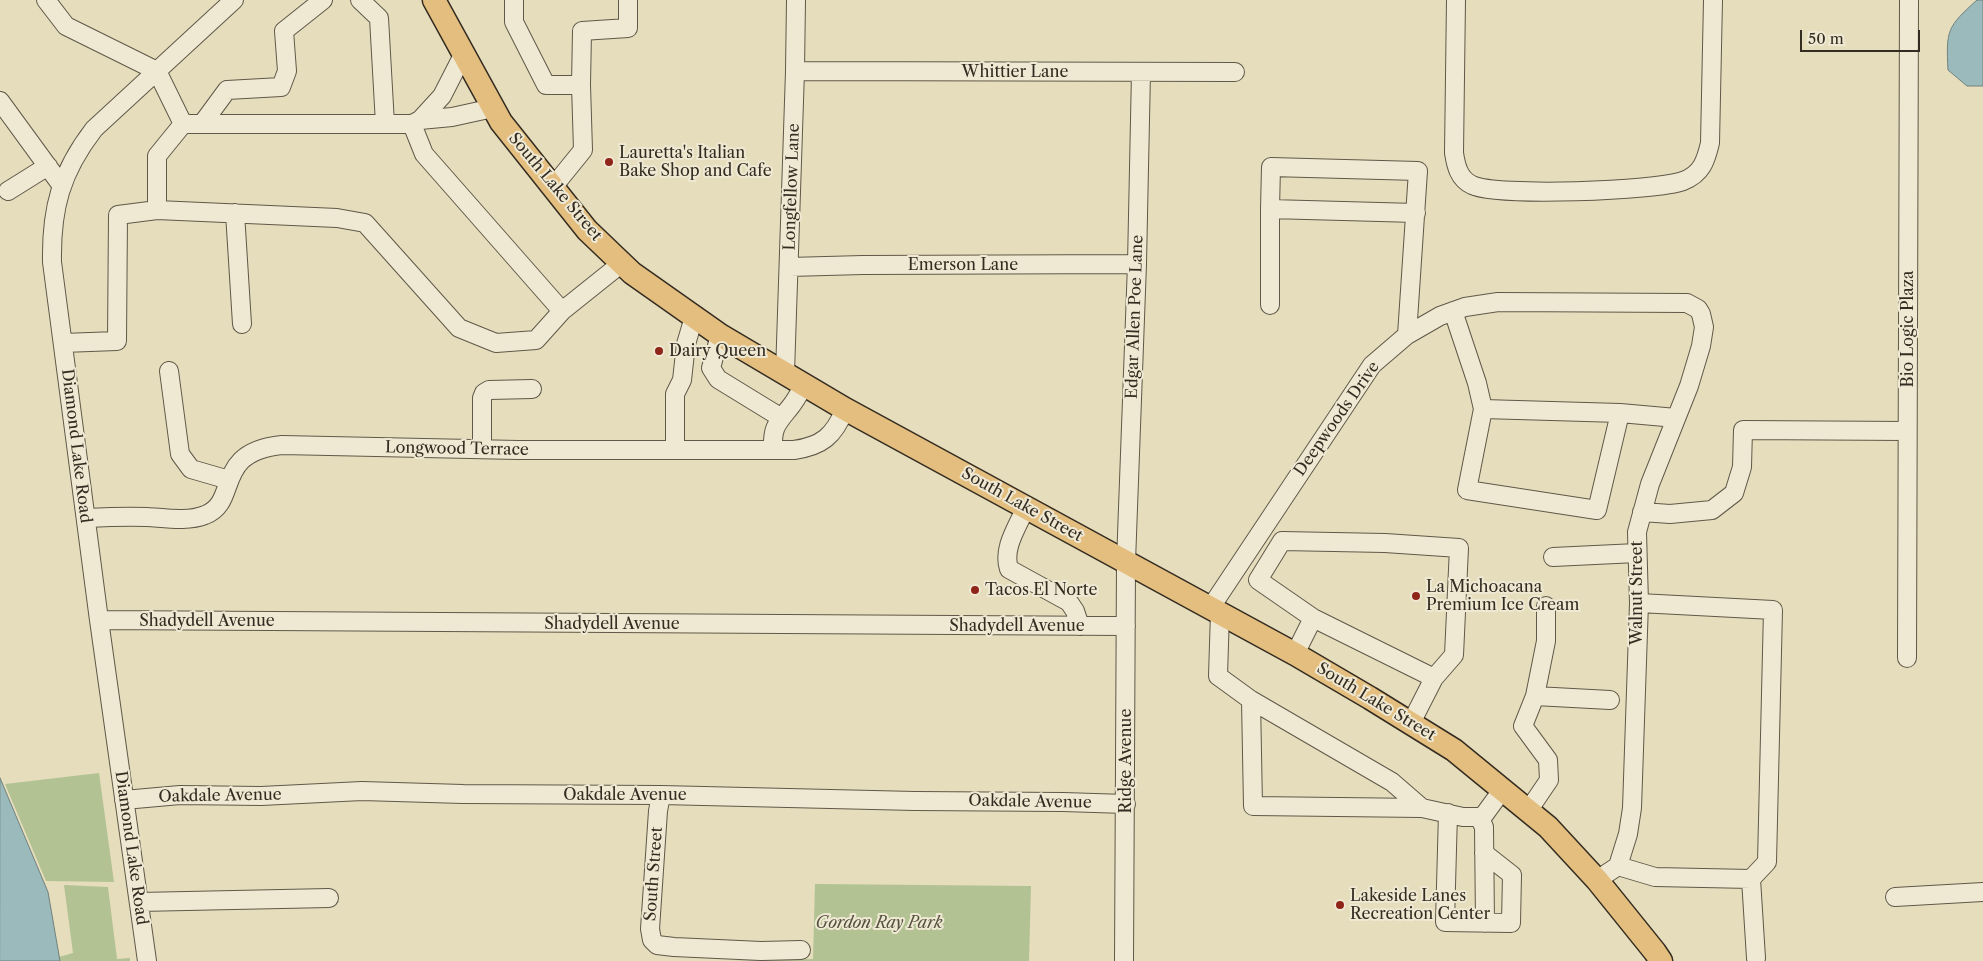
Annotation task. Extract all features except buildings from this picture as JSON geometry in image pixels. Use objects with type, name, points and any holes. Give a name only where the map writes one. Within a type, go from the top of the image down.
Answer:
[{"type":"main road","name":"South Lake Street","points":[[434,0],[501,122],[587,230],[632,273],[720,335],[845,409],[1295,654],[1454,750],[1548,827],[1597,880],[1661,961]]},
{"type":"street","points":[[46,0],[66,26],[156,71],[182,124]]},
{"type":"street","points":[[202,124],[226,90],[281,87],[288,71],[284,31],[323,0]]},
{"type":"street","points":[[360,0],[379,18],[385,124]]},
{"type":"street","points":[[514,0],[514,22],[546,85],[581,85]]},
{"type":"street","points":[[553,188],[583,150],[582,31],[628,28],[628,0]]},
{"type":"street","name":"Longfellow Lane","points":[[784,373],[789,267],[796,0]]},
{"type":"street","points":[[1456,0],[1454,153],[1456,166],[1463,178],[1472,185],[1493,190],[1542,191],[1582,191],[1644,187],[1683,181],[1700,170],[1706,162],[1710,143],[1713,0]]},
{"type":"street","name":"Bio Logic Plaza","points":[[1907,658],[1909,0]]},
{"type":"street","name":"Diamond Lake Road","points":[[147,961],[99,620],[52,262],[52,237],[55,211],[62,186],[68,167],[80,147],[94,129],[227,2]]},
{"type":"street","points":[[416,122],[442,96],[463,55]]},
{"type":"street","name":"Whittier Lane","points":[[795,72],[1235,72]]},
{"type":"street","name":"Edgar Allen Poe Lane","points":[[1126,562],[1137,264],[1141,72]]},
{"type":"street","points":[[0,101],[62,186]]},
{"type":"street","points":[[182,124],[385,124],[452,117],[493,108]]},
{"type":"street","points":[[416,122],[424,154],[562,311]]},
{"type":"street","points":[[157,210],[157,156],[182,124]]},
{"type":"street","points":[[8,191],[48,166]]},
{"type":"street","points":[[1270,305],[1271,166],[1418,171],[1407,335]]},
{"type":"street","points":[[1270,209],[1416,213]]},
{"type":"street","points":[[63,343],[117,342],[118,215],[157,210],[337,218],[365,222],[459,328],[496,342],[536,340],[562,311],[622,263]]},
{"type":"street","points":[[235,214],[242,324]]},
{"type":"street","name":"Emerson Lane","points":[[789,267],[1137,264]]},
{"type":"street","name":"Deepwoods Drive","points":[[1215,610],[1250,548],[1372,365],[1407,335],[1440,316],[1465,307],[1498,302],[1666,303]]},
{"type":"street","name":"Walnut Street","points":[[1618,866],[1628,834],[1632,808],[1639,603],[1637,532],[1650,484],[1689,386],[1701,346],[1704,327],[1698,309],[1687,303],[1666,303]]},
{"type":"street","points":[[1453,312],[1477,383],[1483,409],[1467,490],[1597,510],[1620,413]]},
{"type":"street","points":[[675,450],[675,394],[682,380],[686,344],[694,316]]},
{"type":"street","points":[[720,335],[711,368],[718,379],[780,417]]},
{"type":"street","points":[[169,371],[180,454],[191,469],[229,480]]},
{"type":"street","points":[[773,450],[772,435],[780,417],[792,406],[804,385]]},
{"type":"street","points":[[482,449],[482,398],[484,393],[489,390],[532,389]]},
{"type":"street","name":"Longwood Terrace","points":[[86,518],[117,516],[187,518],[205,515],[218,505],[235,466],[247,454],[265,447],[282,445],[675,450],[810,448],[825,440],[839,426],[845,409]]},
{"type":"street","points":[[1483,409],[1620,413],[1676,418]]},
{"type":"street","points":[[1642,512],[1670,514],[1712,510],[1734,493],[1742,467],[1743,430],[1907,431]]},
{"type":"street","points":[[1026,507],[1008,550],[1007,563],[1009,569],[1069,602],[1075,611],[1080,626]]},
{"type":"street","points":[[1411,723],[1434,678],[1454,655],[1459,548],[1282,541],[1258,580],[1313,618],[1434,678]]},
{"type":"street","points":[[1250,548],[1271,559]]},
{"type":"street","points":[[1552,557],[1637,553]]},
{"type":"street","name":"Ridge Avenue","points":[[1124,961],[1126,562]]},
{"type":"street","points":[[1639,603],[1773,610],[1767,862],[1751,879],[1756,958]]},
{"type":"street","points":[[1528,811],[1549,780],[1548,760],[1523,726],[1535,696],[1546,642],[1546,606]]},
{"type":"street","points":[[1215,610],[1218,676],[1251,700],[1392,782],[1422,808]]},
{"type":"street","points":[[1295,654],[1313,618]]},
{"type":"street","name":"Shadydell Avenue","points":[[99,620],[1126,626]]},
{"type":"street","points":[[1535,696],[1610,700]]},
{"type":"street","points":[[1251,700],[1253,806],[1422,808],[1463,817],[1479,818],[1484,815],[1503,789]]},
{"type":"street","name":"Oakdale Avenue","points":[[124,800],[180,795],[262,796],[362,792],[662,795],[1126,804]]},
{"type":"street","name":"South Street","points":[[662,795],[658,811],[650,929],[652,940],[657,945],[761,951],[801,950]]},
{"type":"street","points":[[1448,814],[1446,922],[1511,923],[1512,875],[1484,853]]},
{"type":"street","points":[[1479,818],[1484,827],[1485,923]]},
{"type":"street","points":[[1597,880],[1618,866],[1656,878],[1751,879]]},
{"type":"street","points":[[1894,897],[1983,892]]},
{"type":"street","points":[[139,902],[329,898]]},
{"type":"green space","points":[[99,773],[114,882],[46,881],[5,784]]},
{"type":"green space","name":"Gordon Ray Park","points":[[815,884],[1031,886],[1029,961],[727,961],[813,959]]},
{"type":"green space","points":[[64,885],[108,887],[117,959],[130,958],[130,961],[60,961],[59,957],[73,953]]},
{"type":"water","points":[[1977,0],[1983,0],[1983,86],[1967,86],[1948,70],[1948,37],[1954,23]]},
{"type":"water","points":[[0,778],[48,892],[60,961],[0,961]]},
{"type":"place","name":"Lauretta's Italian Bake Shop and Cafe","points":[[609,162]]},
{"type":"place","name":"Dairy Queen","points":[[659,351]]},
{"type":"place","name":"Tacos El Norte","points":[[975,590]]},
{"type":"place","name":"La Michoacana Premium Ice Cream","points":[[1416,596]]},
{"type":"place","name":"Lakeside Lanes Recreation Center","points":[[1340,905]]}]
